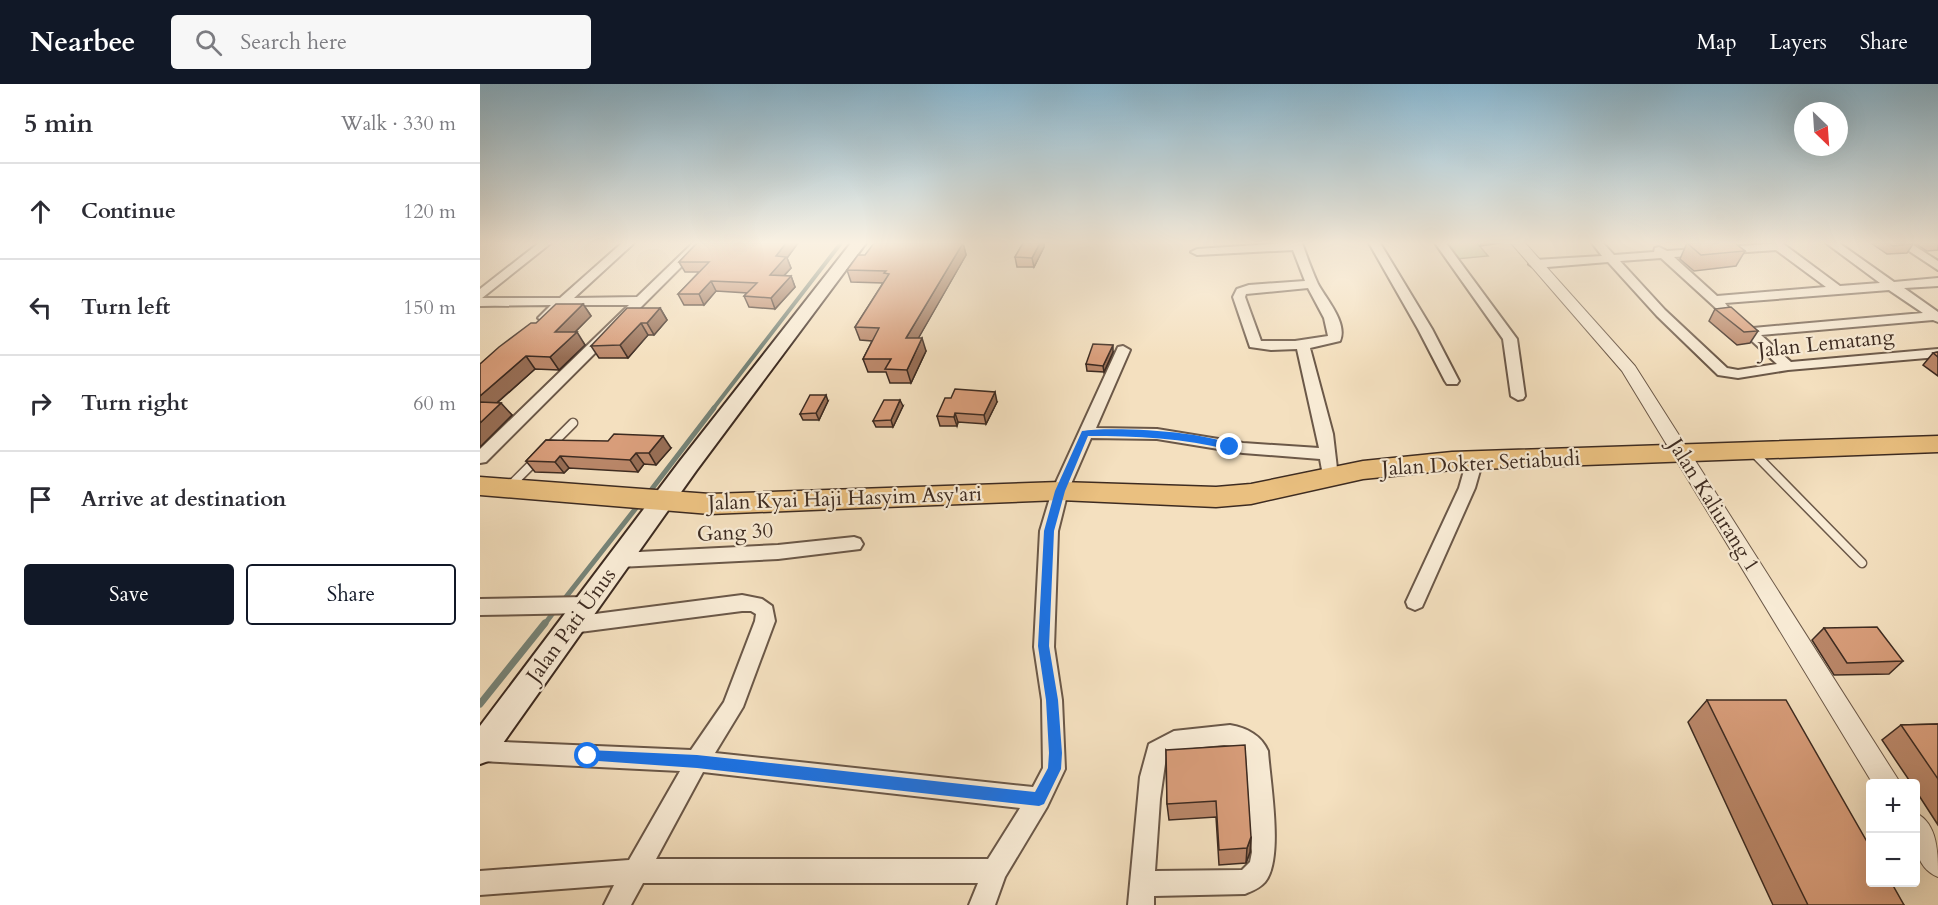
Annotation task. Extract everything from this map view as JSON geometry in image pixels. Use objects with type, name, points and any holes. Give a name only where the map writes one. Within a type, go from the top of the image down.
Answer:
[{"type":"highway","name":"Jalan Dokter Setiabudi","points":[[1016,493],[1060,491],[1216,497],[1251,494],[1329,466],[1938,444]]},
{"type":"highway","name":"Jalan Kyai Haji Hasyim Asy'ari","points":[[480,486],[710,504],[1016,493]]},
{"type":"main road","name":"Jalan Pati Unus","points":[[480,750],[574,612],[619,560],[650,500],[828,281]]},
{"type":"street","points":[[480,295],[497,281]]},
{"type":"street","points":[[537,323],[585,281]]},
{"type":"street","points":[[480,458],[660,281]]},
{"type":"street","points":[[1396,281],[1425,329],[1452,381]]},
{"type":"street","points":[[1468,281],[1510,339],[1518,396]]},
{"type":"street","name":"Jalan Kaliurang 1","points":[[1550,281],[1629,369],[1885,779]]},
{"type":"street","name":"Jalan Lematang","points":[[1633,281],[1719,371],[1732,374],[1788,366],[1938,353]]},
{"type":"street","points":[[1694,281],[1788,366]]},
{"type":"street","points":[[1825,281],[1837,290]]},
{"type":"street","points":[[1890,281],[1896,285]]},
{"type":"street","points":[[1891,281],[1937,316]]},
{"type":"street","points":[[1714,300],[1938,282]]},
{"type":"street","points":[[1312,284],[1336,334],[1335,338],[1330,341],[1302,344],[1265,346],[1254,344],[1239,297],[1241,292],[1312,284]]},
{"type":"street","points":[[480,302],[639,301]]},
{"type":"street","points":[[1750,332],[1937,316]]},
{"type":"street","points":[[1085,433],[1157,434],[1197,439],[1329,466],[1318,407],[1302,344]]},
{"type":"street","points":[[982,905],[995,871],[1010,843],[1039,800],[1054,769],[1052,700],[1044,646],[1049,531],[1060,491],[1123,350]]},
{"type":"street","points":[[1415,602],[1467,488],[1476,460]]},
{"type":"street","name":"Gang 30","points":[[619,560],[768,553],[854,544]]},
{"type":"street","points":[[480,607],[532,605],[574,612],[742,603],[755,604],[765,611],[765,621],[733,707],[697,761],[638,871],[617,905]]},
{"type":"street","points":[[1229,734],[1239,735],[1250,741],[1257,751],[1264,852],[1262,866],[1255,877],[1245,882],[1142,895],[1151,777],[1156,752],[1164,746],[1182,740],[1229,734]]},
{"type":"street","points":[[480,750],[697,761],[1039,800]]},
{"type":"street","points":[[1920,833],[1938,863]]},
{"type":"street","points":[[480,884],[638,871],[995,871]]},
{"type":"lane","points":[[508,489],[573,423]]},
{"type":"lane","points":[[1752,451],[1862,563]]},
{"type":"building","points":[[690,281],[711,281],[699,294],[678,294]]},
{"type":"building","points":[[718,281],[786,281],[771,298],[744,296],[757,283]]},
{"type":"building","points":[[884,281],[940,281],[906,338],[922,338],[907,370],[885,369],[891,359],[863,359],[879,328],[855,327]]},
{"type":"building","points":[[556,304],[583,304],[555,332],[577,332],[550,357],[526,356],[480,396],[480,364],[531,323],[536,323]]},
{"type":"building","points":[[1731,307],[1758,331],[1744,332],[1715,309]]},
{"type":"building","points":[[627,308],[660,308],[647,323],[641,323],[620,345],[591,346]]},
{"type":"building","points":[[1093,344],[1113,345],[1103,366],[1086,364]]},
{"type":"building","points":[[955,389],[995,392],[984,415],[955,413],[954,417],[937,416],[945,398],[951,398]]},
{"type":"building","points":[[810,395],[826,395],[816,413],[800,414]]},
{"type":"building","points":[[884,400],[900,400],[891,420],[873,421]]},
{"type":"building","points":[[480,402],[501,403],[480,423]]},
{"type":"building","points":[[614,434],[663,436],[649,453],[636,453],[630,460],[560,456],[555,462],[526,461],[546,440],[608,441]]},
{"type":"building","points":[[1877,627],[1903,661],[1847,663],[1824,628]]},
{"type":"building","points":[[1707,700],[1786,700],[1866,840],[1866,887],[1894,887],[1904,905],[1808,905]]},
{"type":"building","points":[[1938,724],[1938,779],[1901,725]]},
{"type":"building","points":[[1245,745],[1251,837],[1247,848],[1219,850],[1216,801],[1167,804],[1166,750]]},
{"type":"waterway","points":[[713,409],[811,281]]},
{"type":"waterway","points":[[648,494],[714,408]]},
{"type":"waterway","points":[[562,602],[640,503]]},
{"type":"waterway","points":[[544,625],[556,609]]},
{"type":"waterway","points":[[480,704],[545,623]]},
{"type":"route","points":[[588,756],[697,761],[1039,800],[1054,769],[1055,753],[1052,700],[1044,646],[1045,574],[1049,531],[1060,491],[1085,433],[1157,434],[1197,439],[1230,447]]}]
